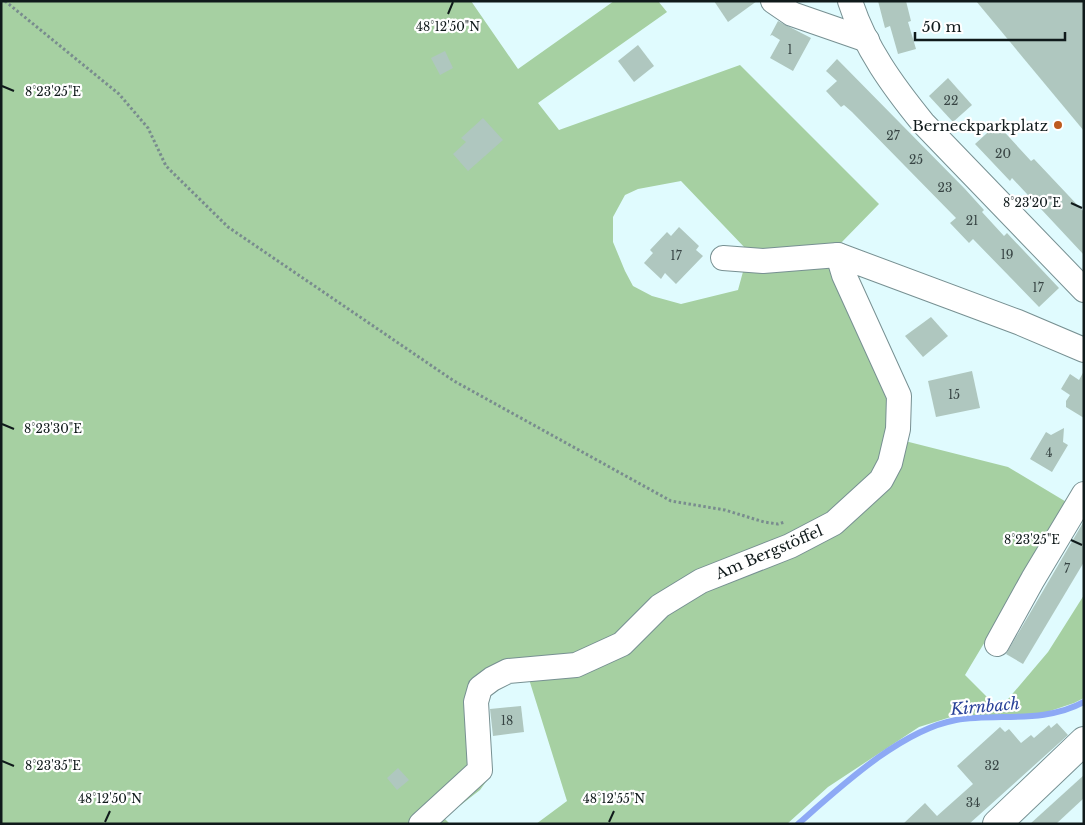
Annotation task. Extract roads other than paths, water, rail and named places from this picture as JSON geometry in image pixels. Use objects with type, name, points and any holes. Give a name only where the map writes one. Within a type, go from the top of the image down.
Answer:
[{"type":"main road","points":[[997,824],[1084,741]]},
{"type":"street","points":[[773,1],[792,14],[867,40]]},
{"type":"street","points":[[850,1],[876,59],[894,87],[923,123],[1084,290]]},
{"type":"street","points":[[723,258],[763,261],[838,255],[1018,322],[1084,350]]},
{"type":"street","name":"Am Bergstöffel","points":[[421,824],[480,770],[476,702],[480,688],[492,679],[508,671],[576,665],[622,644],[660,606],[701,581],[790,546],[834,523],[881,480],[890,463],[898,429],[899,396],[844,275],[838,255]]},
{"type":"street","points":[[997,644],[1084,494]]},
{"type":"waterway","name":"Kirnbach","points":[[798,824],[872,762],[914,735],[935,726],[972,718],[1037,716],[1069,709],[1084,702]]},
{"type":"place","name":"Berneckparkplatz","points":[[1058,125]]}]
